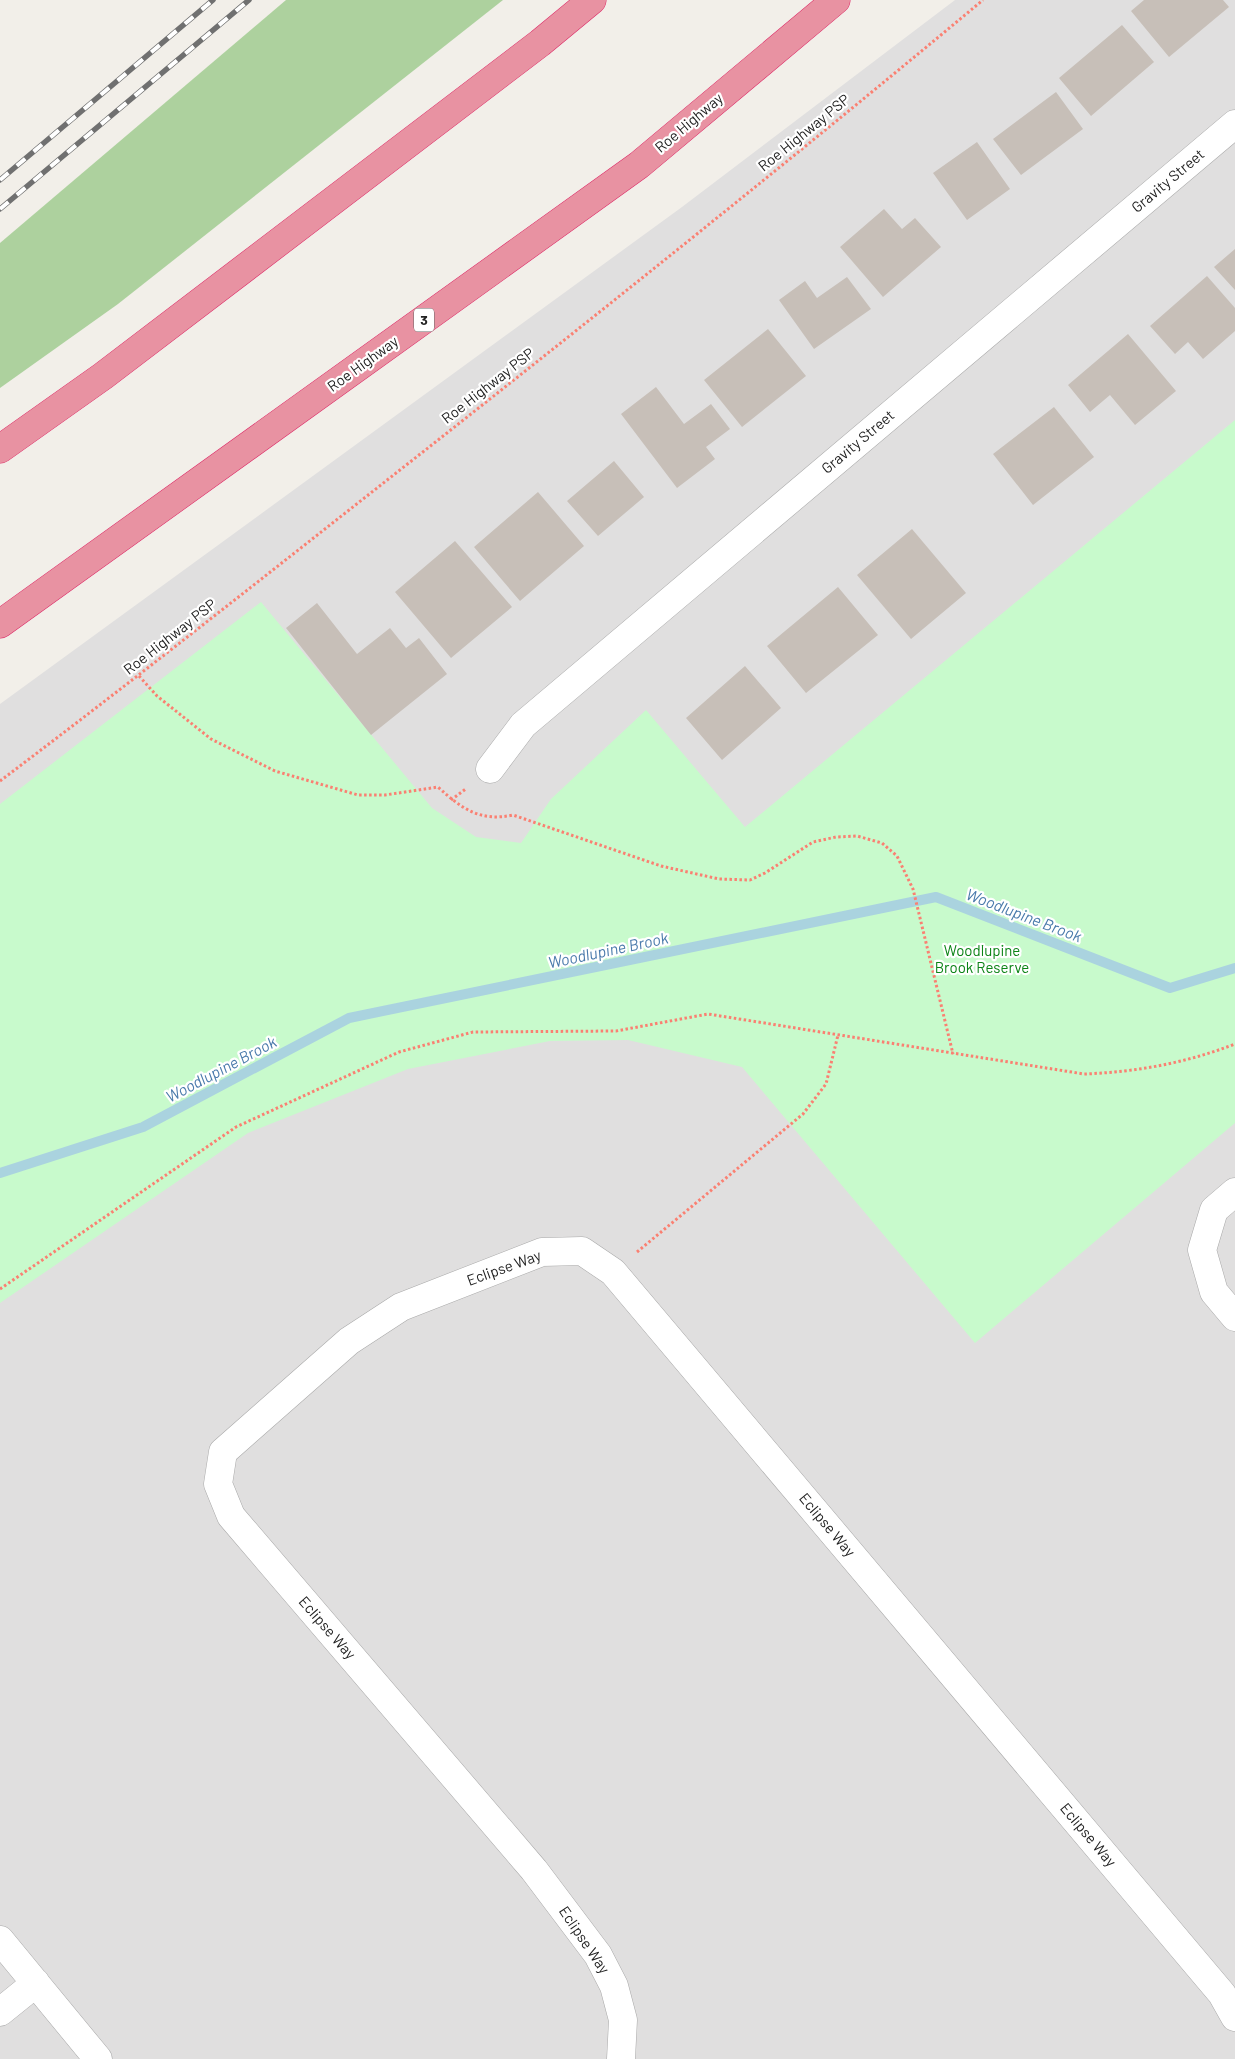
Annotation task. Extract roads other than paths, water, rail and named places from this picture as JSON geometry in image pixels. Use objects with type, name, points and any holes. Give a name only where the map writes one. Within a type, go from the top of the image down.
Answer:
[{"type":"highway","points":[[0,449],[110,370],[532,49],[592,0]]},
{"type":"highway","name":"Roe Highway","points":[[0,624],[639,165],[836,0]]},
{"type":"street","name":"Gravity Street","points":[[490,769],[523,725],[1235,124]]},
{"type":"street","points":[[1235,1192],[1214,1210],[1202,1250],[1214,1292],[1235,1317]]},
{"type":"street","name":"Eclipse Way","points":[[621,2059],[622,2020],[614,1986],[598,1955],[534,1870],[231,1516],[218,1484],[223,1452],[349,1341],[401,1307],[542,1252],[582,1251],[613,1272],[1222,1994],[1235,2017]]},
{"type":"street","points":[[0,1940],[98,2059]]},
{"type":"street","points":[[0,2012],[36,1983]]},
{"type":"waterway","name":"Woodlupine Brook","points":[[0,1173],[143,1127],[349,1018],[936,897],[1170,988],[1235,968]]},
{"type":"railway","points":[[0,180],[213,0]]},
{"type":"railway","points":[[0,209],[249,0]]},
{"type":"park label","name":"Woodlupine Brook Reserve","points":[[982,960]]}]
